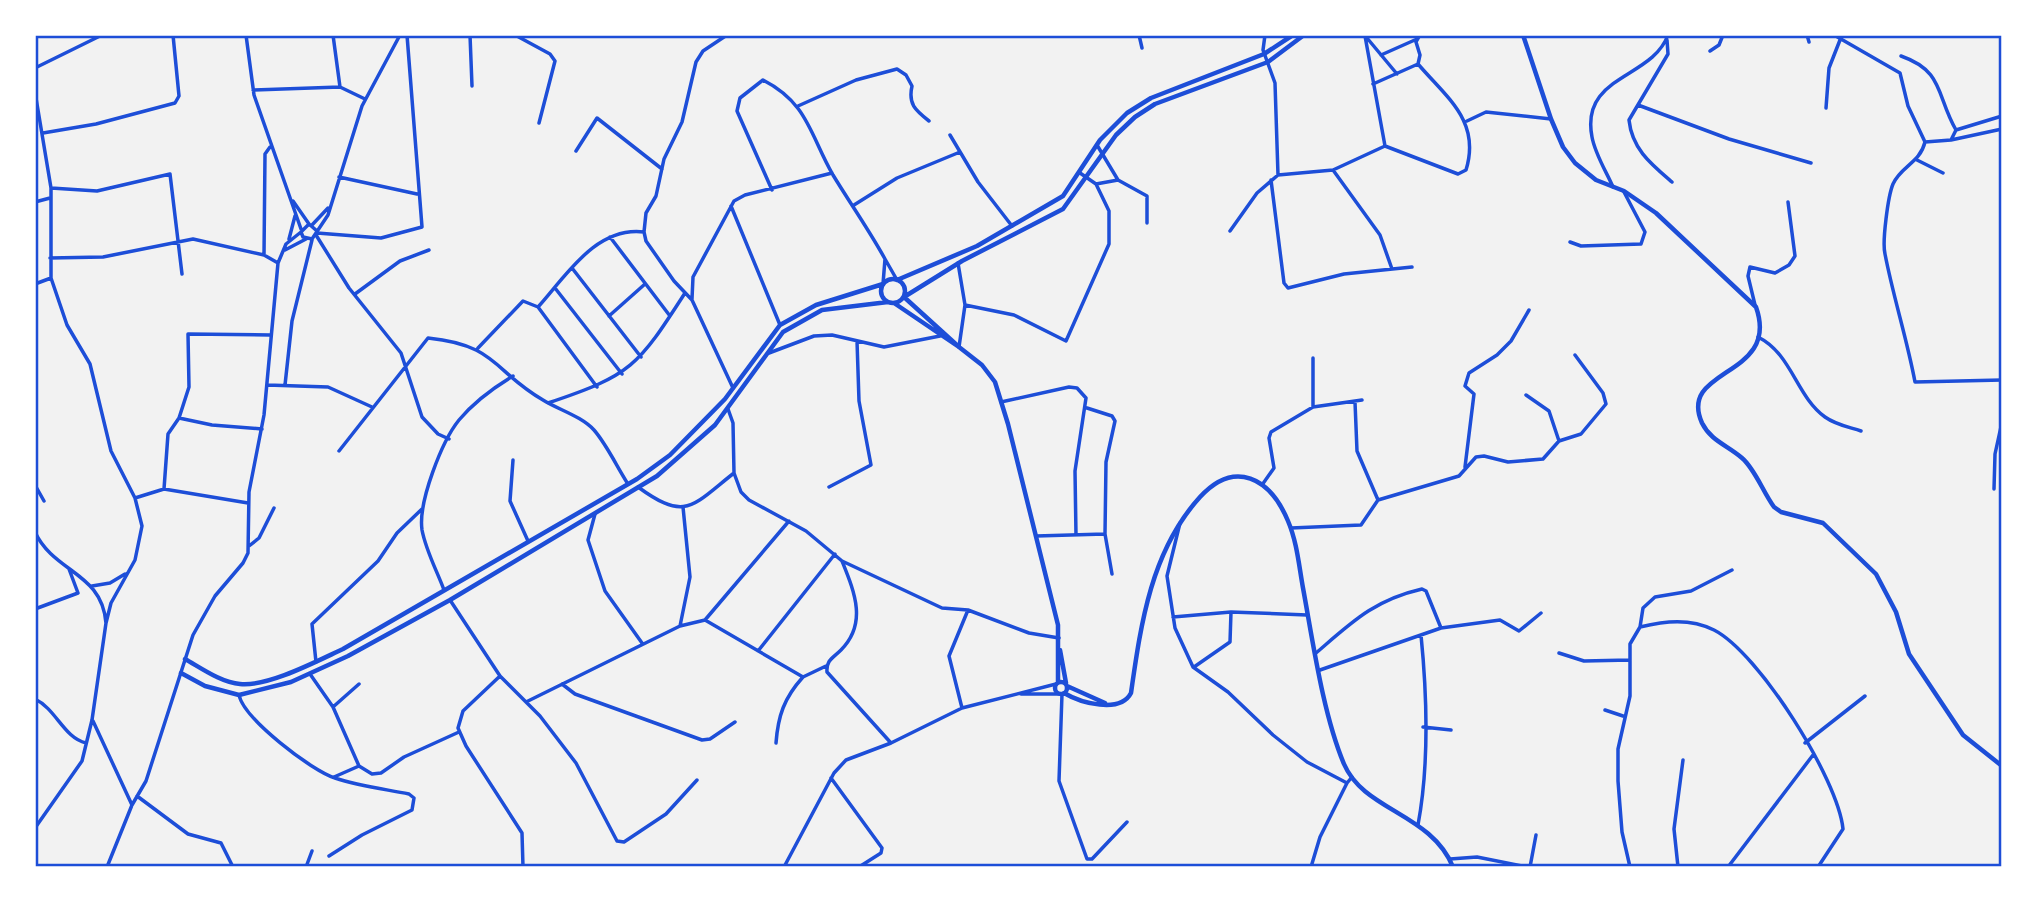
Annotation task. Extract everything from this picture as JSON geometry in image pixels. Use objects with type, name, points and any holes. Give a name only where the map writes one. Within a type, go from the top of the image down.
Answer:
[{"type":"street","points":[[35,68],[102,35]]},
{"type":"street","points":[[43,133],[96,124],[175,103],[179,96],[173,35]]},
{"type":"street","points":[[246,35],[253,90],[306,239]]},
{"type":"street","points":[[332,35],[340,87]]},
{"type":"street","points":[[285,385],[292,321],[312,239],[325,222],[365,99],[400,35]]},
{"type":"street","points":[[317,233],[381,238],[422,227],[417,194],[411,59],[407,35]]},
{"type":"street","points":[[470,35],[472,86]]},
{"type":"street","points":[[515,35],[550,54],[555,61],[539,123]]},
{"type":"street","points":[[727,35],[699,56],[685,98],[682,122],[662,169],[656,196],[646,214],[644,232],[667,271],[692,300],[733,388]]},
{"type":"street","points":[[1139,35],[1142,48]]},
{"type":"street","points":[[1265,35],[1264,54],[1275,83],[1278,176]]},
{"type":"street","points":[[185,659],[240,684],[253,683],[316,662],[444,590],[628,484],[670,454],[733,388],[780,325],[816,305],[883,284],[890,279],[897,280],[970,250],[1063,196],[1097,145],[1127,113],[1151,98],[1264,54],[1293,35]]},
{"type":"street","points":[[181,673],[205,686],[239,695],[310,674],[450,600],[674,463],[728,409],[783,332],[822,310],[891,303],[958,263],[1063,209],[1116,135],[1155,104],[1268,62],[1304,35]]},
{"type":"street","points":[[1523,35],[1551,119],[1563,147],[1575,163],[1596,180],[1624,191],[1667,222],[1756,307]]},
{"type":"street","points":[[1710,51],[1719,45],[1723,35]]},
{"type":"street","points":[[1807,35],[1809,42]]},
{"type":"street","points":[[1834,35],[1900,73],[1903,93],[1925,142],[1917,160],[1898,176],[1892,186],[1884,251],[1904,324],[1915,382],[2002,380]]},
{"type":"street","points":[[1365,36],[1397,74]]},
{"type":"street","points":[[1365,36],[1385,146]]},
{"type":"street","points":[[1381,55],[1418,37],[1418,64]]},
{"type":"street","points":[[1613,187],[1592,136],[1591,120],[1595,104],[1616,79],[1655,56],[1667,37]]},
{"type":"street","points":[[1667,37],[1668,54],[1629,120],[1633,139],[1649,162],[1672,182]]},
{"type":"street","points":[[1826,108],[1829,68],[1840,40]]},
{"type":"street","points":[[1902,56],[1922,64],[1931,72],[1956,130]]},
{"type":"street","points":[[1373,84],[1418,64]]},
{"type":"street","points":[[1230,232],[1257,193],[1278,176],[1333,170],[1385,146],[1461,174],[1468,167],[1470,148],[1467,121],[1418,64]]},
{"type":"street","points":[[798,106],[856,80],[897,69],[904,72],[912,86],[912,106],[929,121]]},
{"type":"street","points":[[772,190],[738,116],[738,102],[763,80],[783,90],[798,106],[818,140],[832,173],[905,289],[904,297]]},
{"type":"street","points":[[253,90],[340,87],[365,99]]},
{"type":"street","points":[[35,92],[51,188],[51,278],[66,325],[90,364],[111,451],[135,498],[142,526],[135,560],[110,603],[92,719],[82,761],[35,828]]},
{"type":"street","points":[[1638,104],[1729,139],[1811,163]]},
{"type":"street","points":[[1467,121],[1486,112],[1551,119]]},
{"type":"street","points":[[1951,140],[1956,130],[2002,116]]},
{"type":"street","points":[[576,152],[597,118],[662,169]]},
{"type":"street","points":[[1925,142],[1951,140],[2002,129]]},
{"type":"street","points":[[950,135],[978,182],[1012,226]]},
{"type":"street","points":[[1097,145],[1118,180],[1147,196],[1147,223]]},
{"type":"street","points":[[264,255],[265,154],[271,146]]},
{"type":"street","points":[[854,205],[897,178],[961,152]]},
{"type":"street","points":[[1917,160],[1942,173]]},
{"type":"street","points":[[1333,170],[1380,235],[1392,269]]},
{"type":"street","points":[[692,300],[693,277],[731,206],[745,195],[832,173]]},
{"type":"street","points":[[965,305],[1014,315],[1066,341],[1109,244],[1109,211],[1096,184],[1080,173]]},
{"type":"street","points":[[51,188],[97,191],[170,174],[182,274]]},
{"type":"street","points":[[339,177],[417,194]]},
{"type":"street","points":[[1096,184],[1118,180]]},
{"type":"street","points":[[1271,180],[1286,287],[1292,289],[1344,274],[1412,267]]},
{"type":"street","points":[[1570,242],[1581,246],[1641,244],[1645,232],[1624,191]]},
{"type":"street","points":[[35,202],[51,198]]},
{"type":"street","points":[[292,200],[317,233],[355,294],[395,344],[406,364],[422,416],[429,426],[449,439]]},
{"type":"street","points":[[1788,202],[1795,256],[1789,265],[1775,273],[1764,272],[1754,266],[1749,268],[1759,317],[1758,337],[1746,361],[1713,380],[1702,392],[1698,407],[1704,427],[1712,438],[1744,459],[1774,507],[1781,512],[1823,523],[1876,574],[1896,612],[1909,654],[1963,735],[2002,766]]},
{"type":"street","points":[[288,242],[329,206]]},
{"type":"street","points":[[731,206],[780,325]]},
{"type":"street","points":[[107,867],[163,735],[193,635],[209,606],[243,563],[249,546],[248,503],[262,429],[278,264],[288,242],[295,214]]},
{"type":"street","points":[[538,307],[572,268],[610,237],[630,230],[644,232]]},
{"type":"street","points":[[610,237],[670,316]]},
{"type":"street","points":[[50,258],[103,257],[193,239],[264,255],[278,264]]},
{"type":"street","points":[[283,251],[306,239],[312,239]]},
{"type":"street","points":[[355,294],[400,261],[429,250]]},
{"type":"street","points":[[885,259],[881,295],[959,347]]},
{"type":"street","points":[[958,263],[965,305],[959,347]]},
{"type":"street","points":[[572,268],[641,357]]},
{"type":"street","points":[[35,284],[51,278]]},
{"type":"street","points":[[609,316],[645,284]]},
{"type":"street","points":[[555,288],[622,374]]},
{"type":"street","points":[[548,403],[597,387],[622,374],[641,357],[685,293]]},
{"type":"street","points":[[904,297],[982,365],[995,382],[1036,536],[1059,638],[1055,690],[1099,704],[1123,703],[1131,693],[1138,644],[1161,555],[1180,521],[1209,487],[1221,478],[1241,475],[1262,485],[1277,501],[1291,528],[1335,739],[1352,778],[1377,800],[1433,836],[1453,867]]},
{"type":"street","points":[[478,349],[523,301],[538,307],[597,387]]},
{"type":"street","points":[[1465,470],[1475,394],[1465,386],[1465,379],[1474,368],[1497,355],[1511,341],[1529,310]]},
{"type":"street","points":[[164,489],[168,434],[179,418],[189,387],[188,334],[271,335]]},
{"type":"street","points":[[767,354],[814,336],[832,335],[890,347],[940,336]]},
{"type":"street","points":[[1758,337],[1783,356],[1821,414],[1835,423],[1861,431]]},
{"type":"street","points":[[339,451],[428,338],[459,342],[478,349],[548,403],[584,421],[594,431],[628,484]]},
{"type":"street","points":[[829,488],[871,465],[859,401],[857,341]]},
{"type":"street","points":[[1291,528],[1361,525],[1378,500],[1460,476],[1480,456],[1508,462],[1536,461],[1549,454],[1559,441],[1581,434],[1606,404],[1603,393],[1575,355]]},
{"type":"street","points":[[1313,358],[1313,407]]},
{"type":"street","points":[[444,590],[422,530],[422,509],[457,422],[476,403],[513,376]]},
{"type":"street","points":[[267,385],[333,388],[372,407]]},
{"type":"street","points":[[1001,402],[1073,387],[1083,394],[1087,408],[1075,471],[1076,535]]},
{"type":"street","points":[[1526,395],[1549,411],[1559,441]]},
{"type":"street","points":[[1262,485],[1274,468],[1269,438],[1272,432],[1313,407],[1362,400]]},
{"type":"street","points":[[1354,401],[1357,452],[1378,500]]},
{"type":"street","points":[[1087,408],[1112,416],[1115,421],[1106,462],[1105,534],[1112,574]]},
{"type":"street","points":[[728,409],[733,423],[734,473],[741,492],[749,500],[806,531],[842,561],[942,608],[968,610],[1029,633],[1059,638]]},
{"type":"street","points":[[179,418],[212,425],[262,429]]},
{"type":"street","points":[[1994,489],[1995,454],[2002,422]]},
{"type":"street","points":[[513,460],[510,501],[528,541]]},
{"type":"street","points":[[638,487],[668,506],[683,507],[696,503],[734,473]]},
{"type":"street","points":[[35,485],[44,501]]},
{"type":"street","points":[[135,498],[164,489],[248,503]]},
{"type":"street","points":[[680,626],[690,577],[683,507]]},
{"type":"street","points":[[249,546],[259,537],[274,508]]},
{"type":"street","points":[[316,662],[312,624],[378,561],[397,533],[422,509]]},
{"type":"street","points":[[595,513],[588,540],[605,591],[642,643]]},
{"type":"street","points":[[526,702],[642,643],[680,626],[705,620],[789,521]]},
{"type":"street","points":[[1180,521],[1181,532],[1167,576],[1173,617],[1193,667],[1228,692],[1273,736],[1307,762],[1347,783]]},
{"type":"street","points":[[35,532],[40,544],[92,586],[105,607],[106,624]]},
{"type":"street","points":[[1036,536],[1105,534]]},
{"type":"street","points":[[35,546],[40,544]]},
{"type":"street","points":[[758,651],[835,554]]},
{"type":"street","points":[[776,743],[778,722],[786,695],[803,677],[826,666],[848,641],[858,617],[858,603],[842,561]]},
{"type":"street","points":[[35,609],[78,593],[69,569]]},
{"type":"street","points":[[1630,867],[1622,831],[1618,781],[1623,716],[1629,696],[1630,644],[1640,627],[1643,608],[1655,597],[1691,591],[1732,570]]},
{"type":"street","points":[[92,586],[110,583],[127,573]]},
{"type":"street","points":[[1316,653],[1365,611],[1382,601],[1422,589],[1426,591],[1441,628]]},
{"type":"street","points":[[450,600],[500,676],[526,702],[576,763],[618,842],[624,842],[660,818],[697,780]]},
{"type":"street","points":[[962,708],[949,656],[968,610]]},
{"type":"street","points":[[1173,617],[1231,612],[1308,615]]},
{"type":"street","points":[[1193,667],[1230,642],[1231,612]]},
{"type":"street","points":[[1320,670],[1441,628],[1500,620],[1519,631],[1541,613]]},
{"type":"street","points":[[705,620],[803,677]]},
{"type":"street","points":[[1640,627],[1681,622],[1703,626],[1721,634],[1746,656],[1764,677],[1835,793],[1843,829],[1819,867]]},
{"type":"street","points":[[1418,825],[1423,798],[1425,675],[1421,634]]},
{"type":"street","points":[[1059,647],[1067,685],[1062,694],[1059,782],[1087,859],[1091,859],[1127,822]]},
{"type":"street","points":[[1559,653],[1584,661],[1630,660]]},
{"type":"street","points":[[826,666],[828,677],[891,743]]},
{"type":"street","points":[[310,674],[333,707],[359,766],[372,774],[381,773],[404,757],[459,732]]},
{"type":"street","points":[[500,676],[463,711],[457,722],[459,732],[522,833],[523,867]]},
{"type":"street","points":[[784,867],[831,778],[846,760],[891,743],[962,708],[1057,683],[1106,703]]},
{"type":"street","points":[[333,707],[359,684]]},
{"type":"street","points":[[562,684],[575,694],[702,740],[710,739],[735,722]]},
{"type":"street","points":[[1019,694],[1062,694]]},
{"type":"street","points":[[239,695],[242,705],[264,728],[296,755],[332,778],[409,794],[415,804],[412,810],[362,835],[329,856]]},
{"type":"street","points":[[1805,743],[1865,696]]},
{"type":"street","points":[[35,699],[49,708],[76,740],[86,743]]},
{"type":"street","points":[[1605,710],[1623,716]]},
{"type":"street","points":[[92,719],[132,805]]},
{"type":"street","points":[[1423,727],[1451,730]]},
{"type":"street","points":[[1728,867],[1813,755]]},
{"type":"street","points":[[1678,867],[1674,830],[1683,760]]},
{"type":"street","points":[[332,778],[359,766]]},
{"type":"street","points":[[831,778],[882,848],[881,853],[859,867]]},
{"type":"street","points":[[1311,867],[1320,837],[1352,778]]},
{"type":"street","points":[[137,796],[188,834],[220,843],[233,867]]},
{"type":"street","points":[[1450,859],[1477,857],[1528,867],[1536,835]]},
{"type":"street","points":[[306,867],[312,850]]},
{"type":"street","points":[[1551,867],[1557,867]]}]
